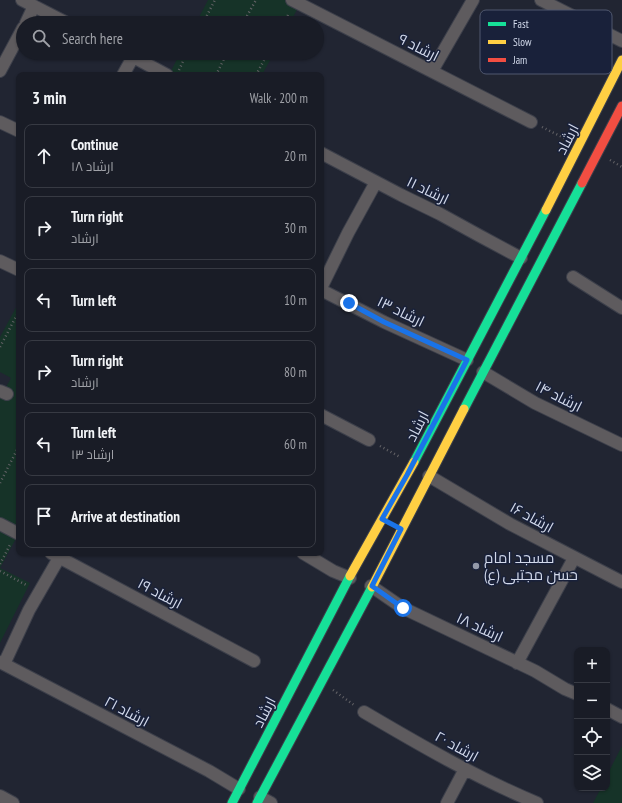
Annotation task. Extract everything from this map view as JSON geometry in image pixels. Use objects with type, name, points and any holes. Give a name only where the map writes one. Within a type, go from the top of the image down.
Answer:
[{"type":"street","points":[[22,0],[53,16]]},
{"type":"street","name":"ارشاد ۹","points":[[292,0],[324,16]]},
{"type":"street","points":[[432,71],[473,0]]},
{"type":"street","points":[[541,0],[561,10]]},
{"type":"street","points":[[29,16],[34,6]]},
{"type":"street","name":"ارشاد ۹","points":[[324,16],[532,122]]},
{"type":"street","points":[[612,36],[622,41]]},
{"type":"street","points":[[0,71],[16,41]]},
{"type":"street","points":[[124,72],[128,60]]},
{"type":"street","points":[[140,60],[163,72]]},
{"type":"street","name":"ارشاد","points":[[232,803],[350,578],[428,476],[483,372],[613,106],[622,60]]},
{"type":"street","name":"ارشاد","points":[[259,800],[372,586],[413,464],[579,145],[613,106]]},
{"type":"street","points":[[0,122],[16,130]]},
{"type":"street","name":"ارشاد ۱۱","points":[[324,155],[401,196],[440,214],[521,258]]},
{"type":"street","points":[[324,283],[348,233],[376,182]]},
{"type":"street","points":[[0,261],[16,269]]},
{"type":"street","points":[[573,276],[622,308]]},
{"type":"street","name":"ارشاد ۱۳","points":[[324,291],[384,322],[467,360]]},
{"type":"street","points":[[492,312],[509,321]]},
{"type":"street","name":"ارشاد ۱۴","points":[[483,372],[541,406],[622,445]]},
{"type":"street","points":[[324,417],[369,440]]},
{"type":"street","name":"ارشاد ۱۶","points":[[428,476],[574,558],[622,582]]},
{"type":"street","points":[[0,524],[16,532]]},
{"type":"street","points":[[2,663],[39,592],[55,556]]},
{"type":"street","name":"ارشاد ۱۹","points":[[57,556],[254,661]]},
{"type":"street","points":[[307,556],[333,571],[350,578]]},
{"type":"street","points":[[517,663],[574,558]]},
{"type":"street","name":"ارشاد ۱۸","points":[[372,586],[403,608],[574,692]]},
{"type":"street","name":"ارشاد ۲۱","points":[[2,663],[209,771],[239,789]]},
{"type":"street","points":[[610,711],[622,717]]},
{"type":"street","name":"ارشاد ۲۰","points":[[364,712],[402,735],[465,769],[513,793],[537,803]]},
{"type":"street","points":[[447,803],[465,769]]},
{"type":"street","points":[[0,796],[13,803]]},
{"type":"street","points":[[259,800],[271,803]]},
{"type":"path","points":[[207,16],[215,0]]},
{"type":"path","points":[[248,16],[256,0]]},
{"type":"path","points":[[172,72],[182,60]]},
{"type":"path","points":[[218,72],[224,60]]},
{"type":"path","points":[[258,72],[264,60]]},
{"type":"path","points":[[532,122],[579,145]]},
{"type":"path","points":[[0,347],[16,317]]},
{"type":"path","points":[[369,440],[413,464]]},
{"type":"path","points":[[0,483],[16,452]]},
{"type":"path","points":[[0,571],[39,592]]},
{"type":"path","points":[[321,682],[364,712]]},
{"type":"green space","points":[[208,0],[302,0],[294,16],[200,16]]},
{"type":"green space","points":[[176,60],[270,60],[264,72],[170,72]]},
{"type":"green space","points":[[16,308],[16,539],[0,568],[0,398],[11,378],[0,372],[0,337]]},
{"type":"green space","points":[[0,568],[30,583],[0,643]]},
{"type":"green space","points":[[622,746],[622,803],[593,803],[599,791],[610,791],[610,769]]},
{"type":"traffic: fast","points":[[464,409],[582,183]]},
{"type":"traffic: fast","points":[[414,462],[546,210]]},
{"type":"traffic: fast","points":[[232,803],[350,576]]},
{"type":"traffic: fast","points":[[257,803],[372,587]]},
{"type":"traffic: slow","points":[[546,210],[622,60]]},
{"type":"traffic: slow","points":[[372,587],[464,409]]},
{"type":"traffic: slow","points":[[350,576],[414,462]]},
{"type":"traffic: jam","points":[[582,183],[622,106]]},
{"type":"place","name":"مسجد امام حسن مجتبی (ع)","points":[[476,566]]},
{"type":"route","points":[[349,303],[384,322],[467,360],[407,475],[382,519],[401,529],[372,586],[403,608]]}]
